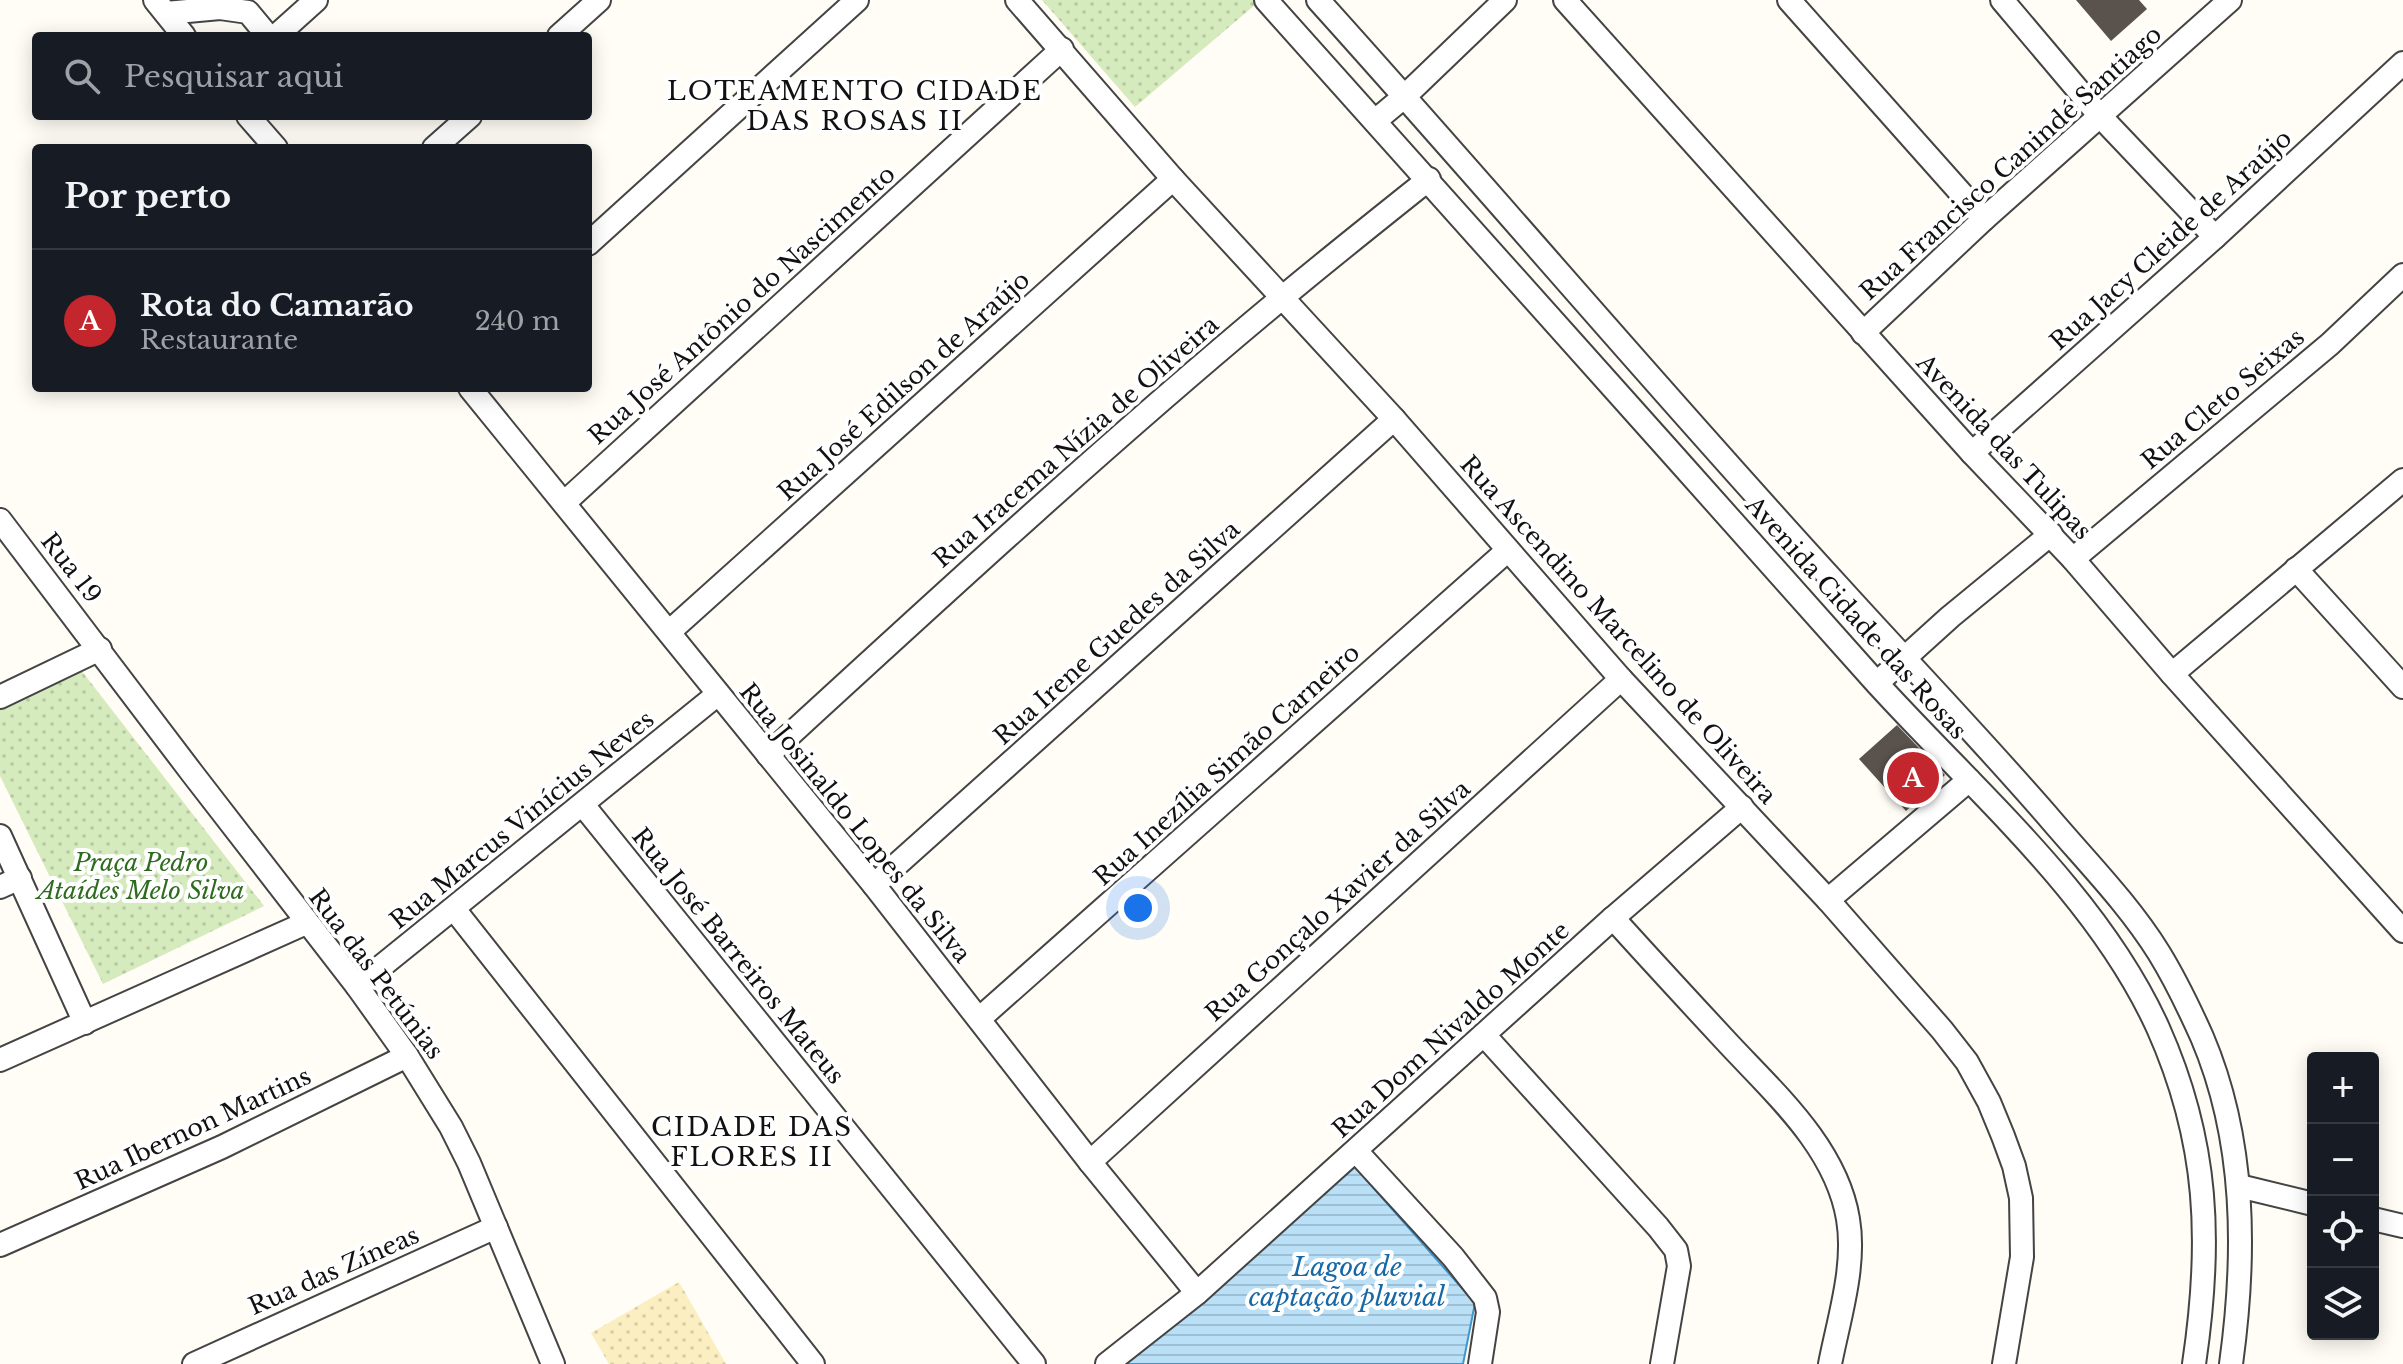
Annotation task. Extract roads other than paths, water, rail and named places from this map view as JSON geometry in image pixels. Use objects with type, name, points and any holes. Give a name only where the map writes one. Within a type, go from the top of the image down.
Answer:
[{"type":"street","points":[[280,32],[316,0]]},
{"type":"street","points":[[563,32],[599,0]]},
{"type":"street","points":[[592,240],[857,0]]},
{"type":"street","name":"Rua Ascendino Marcelino de Oliveira","points":[[1017,0],[1173,179],[1394,419],[1621,679],[1828,900],[1967,1062],[2003,1136],[2021,1198],[2022,1257],[2004,1364]]},
{"type":"street","name":"Avenida Cidade das Rosas","points":[[1266,0],[1877,683],[2042,859],[2116,950],[2157,1027],[2175,1069],[2188,1109],[2203,1187],[2204,1277],[2194,1364]]},
{"type":"street","name":"Avenida Cidade das Rosas","points":[[1318,0],[1762,502],[2078,851],[2158,951],[2203,1039],[2217,1079],[2239,1186],[2239,1302],[2231,1364]]},
{"type":"street","points":[[1375,121],[1505,0]]},
{"type":"street","name":"Avenida das Tulipas","points":[[1565,0],[1972,453],[2051,534],[2403,931]]},
{"type":"street","points":[[1789,0],[1984,219]]},
{"type":"street","points":[[2002,0],[2100,116],[2215,237]]},
{"type":"street","name":"Rua Francisco Canindé Santiago","points":[[1863,333],[1984,219],[2230,0]]},
{"type":"street","points":[[161,6],[254,6],[266,32]]},
{"type":"street","points":[[161,6],[181,32]]},
{"type":"street","name":"Rua José Antônio do Nascimento","points":[[564,503],[1062,49]]},
{"type":"street","name":"Rua Jacy Cleide de Araújo","points":[[1972,453],[2400,72]]},
{"type":"street","points":[[253,120],[273,144]]},
{"type":"street","points":[[438,144],[466,120]]},
{"type":"street","name":"Rua José Edilson de Araújo","points":[[669,632],[1173,179]]},
{"type":"street","name":"Rua Iracema Nízia de Oliveira","points":[[768,755],[958,580],[1283,297],[1429,179]]},
{"type":"street","name":"Rua Cleto Seixas","points":[[2073,559],[2330,344],[2403,275]]},
{"type":"street","name":"Rua Josinaldo Lopes da Silva","points":[[473,392],[874,885],[1090,1162],[1197,1293]]},
{"type":"street","name":"Rua Irene Guedes da Silva","points":[[874,885],[1394,419]]},
{"type":"street","points":[[2172,674],[2403,480]]},
{"type":"street","name":"Rua 19","points":[[0,520],[100,649]]},
{"type":"street","points":[[1877,683],[1950,617],[2051,534]]},
{"type":"street","name":"Rua Inezília Simão Carneiro","points":[[979,1019],[1508,550]]},
{"type":"street","points":[[2296,569],[2403,687]]},
{"type":"street","points":[[0,697],[100,649]]},
{"type":"street","name":"Rua das Petúnias","points":[[100,649],[407,1056],[451,1127],[553,1364]]},
{"type":"street","name":"Rua Gonçalo Xavier da Silva","points":[[1090,1162],[1621,679]]},
{"type":"street","name":"Rua Marcus Vinícius Neves","points":[[357,986],[718,694]]},
{"type":"street","points":[[1828,900],[1969,780]]},
{"type":"street","name":"Rua José Barreiros Mateus","points":[[583,805],[1034,1364]]},
{"type":"street","name":"Rua Dom Nivaldo Monte","points":[[1107,1364],[1197,1293],[1613,918],[1742,807]]},
{"type":"street","points":[[0,836],[10,883],[85,1023]]},
{"type":"street","points":[[454,909],[813,1364]]},
{"type":"street","points":[[1613,918],[1780,1101],[1813,1139],[1831,1168],[1848,1218],[1850,1257],[1830,1364]]},
{"type":"street","points":[[0,1060],[306,923]]},
{"type":"street","points":[[1484,1035],[1641,1207],[1676,1250],[1678,1277],[1662,1364]]},
{"type":"street","name":"Rua Ibernon Martins","points":[[0,1245],[222,1147],[407,1056]]},
{"type":"street","points":[[1356,1151],[1453,1257],[1485,1298],[1488,1312],[1480,1364]]},
{"type":"street","points":[[2239,1186],[2307,1203]]},
{"type":"street","points":[[2379,1220],[2403,1226]]},
{"type":"street","name":"Rua das Zíneas","points":[[194,1364],[496,1227]]},
{"type":"water","name":"Lagoa de captação pluvial","points":[[1355,1167],[1475,1303],[1463,1364],[1119,1364]]},
{"type":"place","name":"Rota do Camarão","points":[[1913,778]]},
{"type":"district","name":"LOTEAMENTO CIDADE DAS ROSAS II","points":[[855,106]]},
{"type":"district","name":"CIDADE DAS FLORES II","points":[[752,1142]]},
{"type":"park label","name":"Praça Pedro Ataídes Melo Silva","points":[[141,877]]}]
